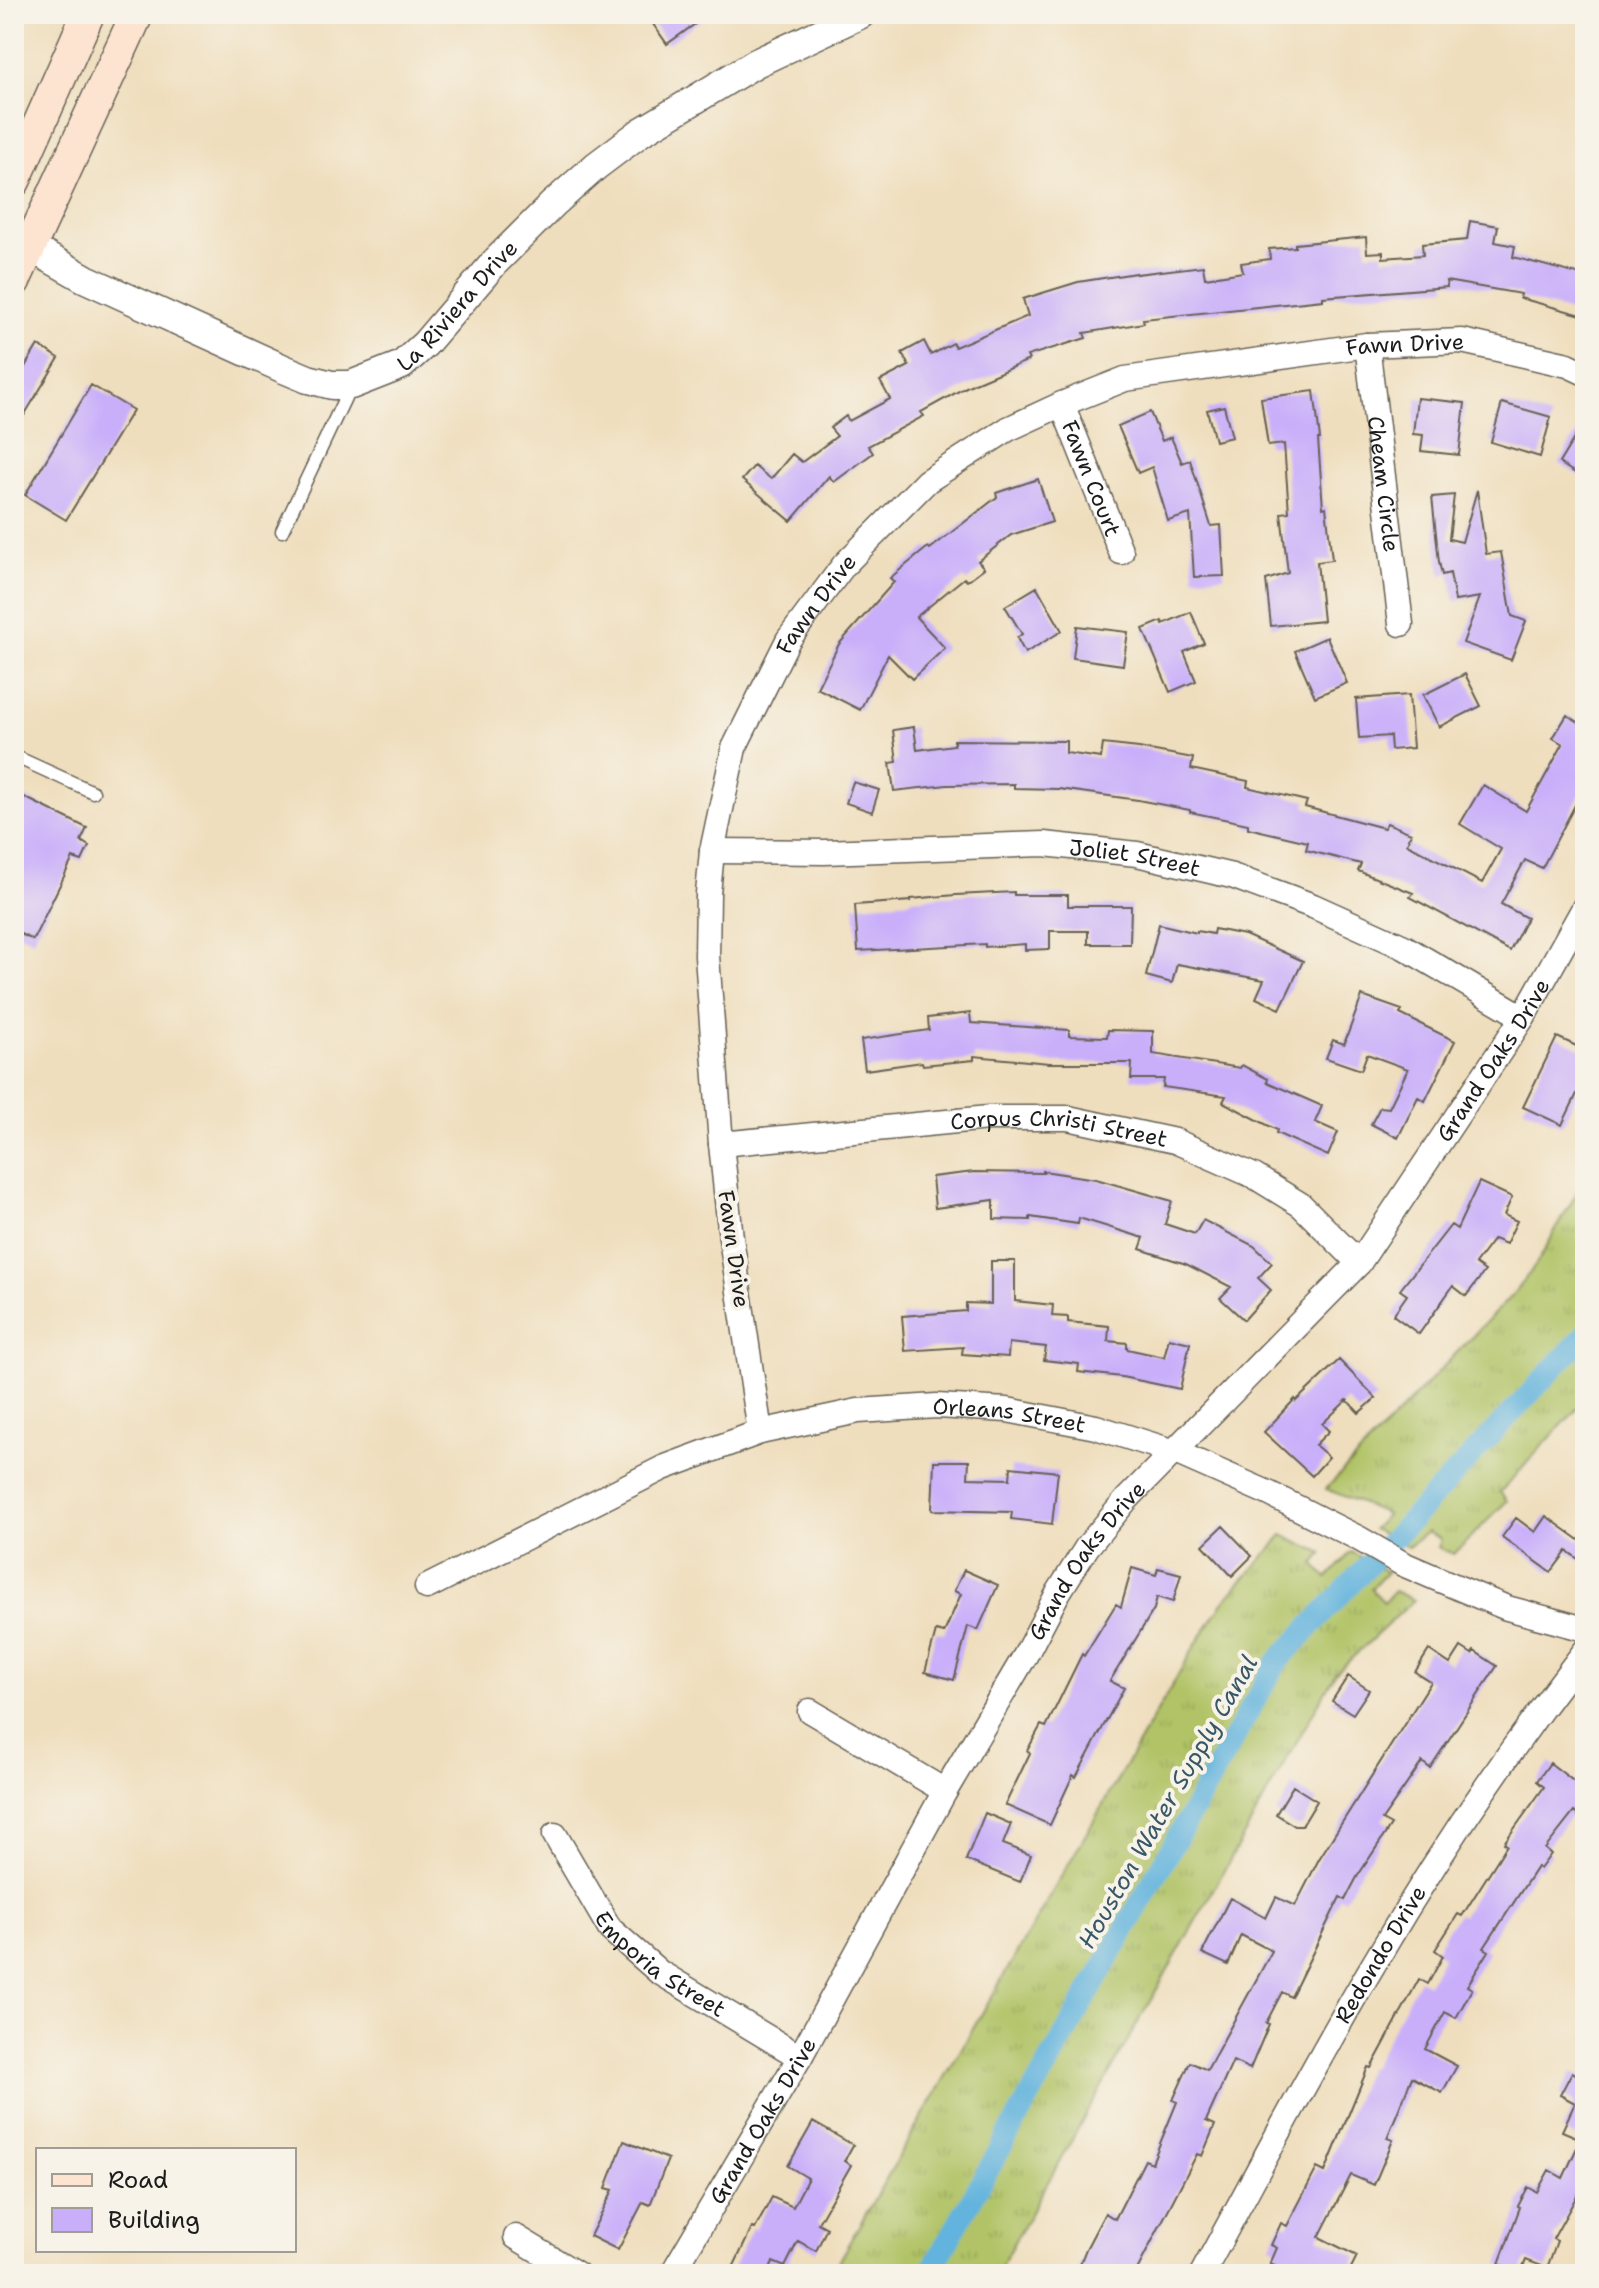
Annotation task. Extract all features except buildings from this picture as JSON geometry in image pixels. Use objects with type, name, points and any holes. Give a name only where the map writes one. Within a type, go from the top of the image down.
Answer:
[{"type":"main road","points":[[14,181],[88,14]]},
{"type":"main road","points":[[14,281],[22,243],[137,14]]},
{"type":"street","name":"La Riviera Drive","points":[[351,385],[402,365],[425,344],[495,262],[553,204],[641,132],[756,63],[861,14]]},
{"type":"street","points":[[22,243],[86,279],[284,369],[332,385],[351,385]]},
{"type":"street","name":"Fawn Drive","points":[[760,1432],[731,1238],[721,1144],[707,956],[712,851],[734,748],[788,640],[844,565],[927,481],[1008,429],[1125,379],[1367,345],[1462,341],[1568,365],[1585,373]]},
{"type":"street","name":"Cheam Circle","points":[[1367,345],[1401,624]]},
{"type":"street","name":"Fawn Court","points":[[1062,404],[1121,552]]},
{"type":"street","name":"Joliet Street","points":[[712,851],[838,852],[1044,844],[1137,854],[1232,876],[1313,906],[1404,947],[1523,1017]]},
{"type":"street","name":"Grand Oaks Drive","points":[[672,2274],[800,2057],[945,1791],[1087,1547],[1126,1500],[1359,1263],[1523,1017],[1585,906]]},
{"type":"street","name":"Corpus Christi Street","points":[[721,1144],[988,1118],[1068,1118],[1175,1141],[1254,1176],[1301,1205],[1359,1263]]},
{"type":"street","name":"Orleans Street","points":[[427,1587],[663,1468],[760,1432],[858,1411],[937,1406],[1007,1410],[1081,1424],[1175,1452],[1268,1493],[1403,1564],[1507,1608],[1585,1629]]},
{"type":"street","name":"Redondo Drive","points":[[1202,2274],[1382,1950],[1481,1794],[1585,1651]]},
{"type":"street","points":[[810,1711],[945,1791]]},
{"type":"street","name":"Emporia Street","points":[[555,1835],[610,1929],[659,1972],[800,2057]]},
{"type":"street","points":[[516,2237],[577,2274]]},
{"type":"lane","points":[[282,531],[351,385]]},
{"type":"lane","points":[[14,756],[93,792]]},
{"type":"green space","points":[[1585,1178],[1585,1400],[1500,1492],[1507,1501],[1454,1554],[1438,1548],[1441,1539],[1427,1532],[1408,1547],[1373,1529],[1387,1514],[1326,1489],[1512,1295],[1536,1265]]},
{"type":"green space","points":[[1283,1535],[1323,1553],[1314,1564],[1327,1578],[1351,1552],[1387,1572],[1371,1589],[1384,1602],[1394,1591],[1414,1600],[1335,1674],[996,2274],[831,2274],[1196,1644],[1224,1601]]},
{"type":"waterway","name":"Houston Water Supply Canal","points":[[929,2274],[1277,1662],[1585,1335]]}]
